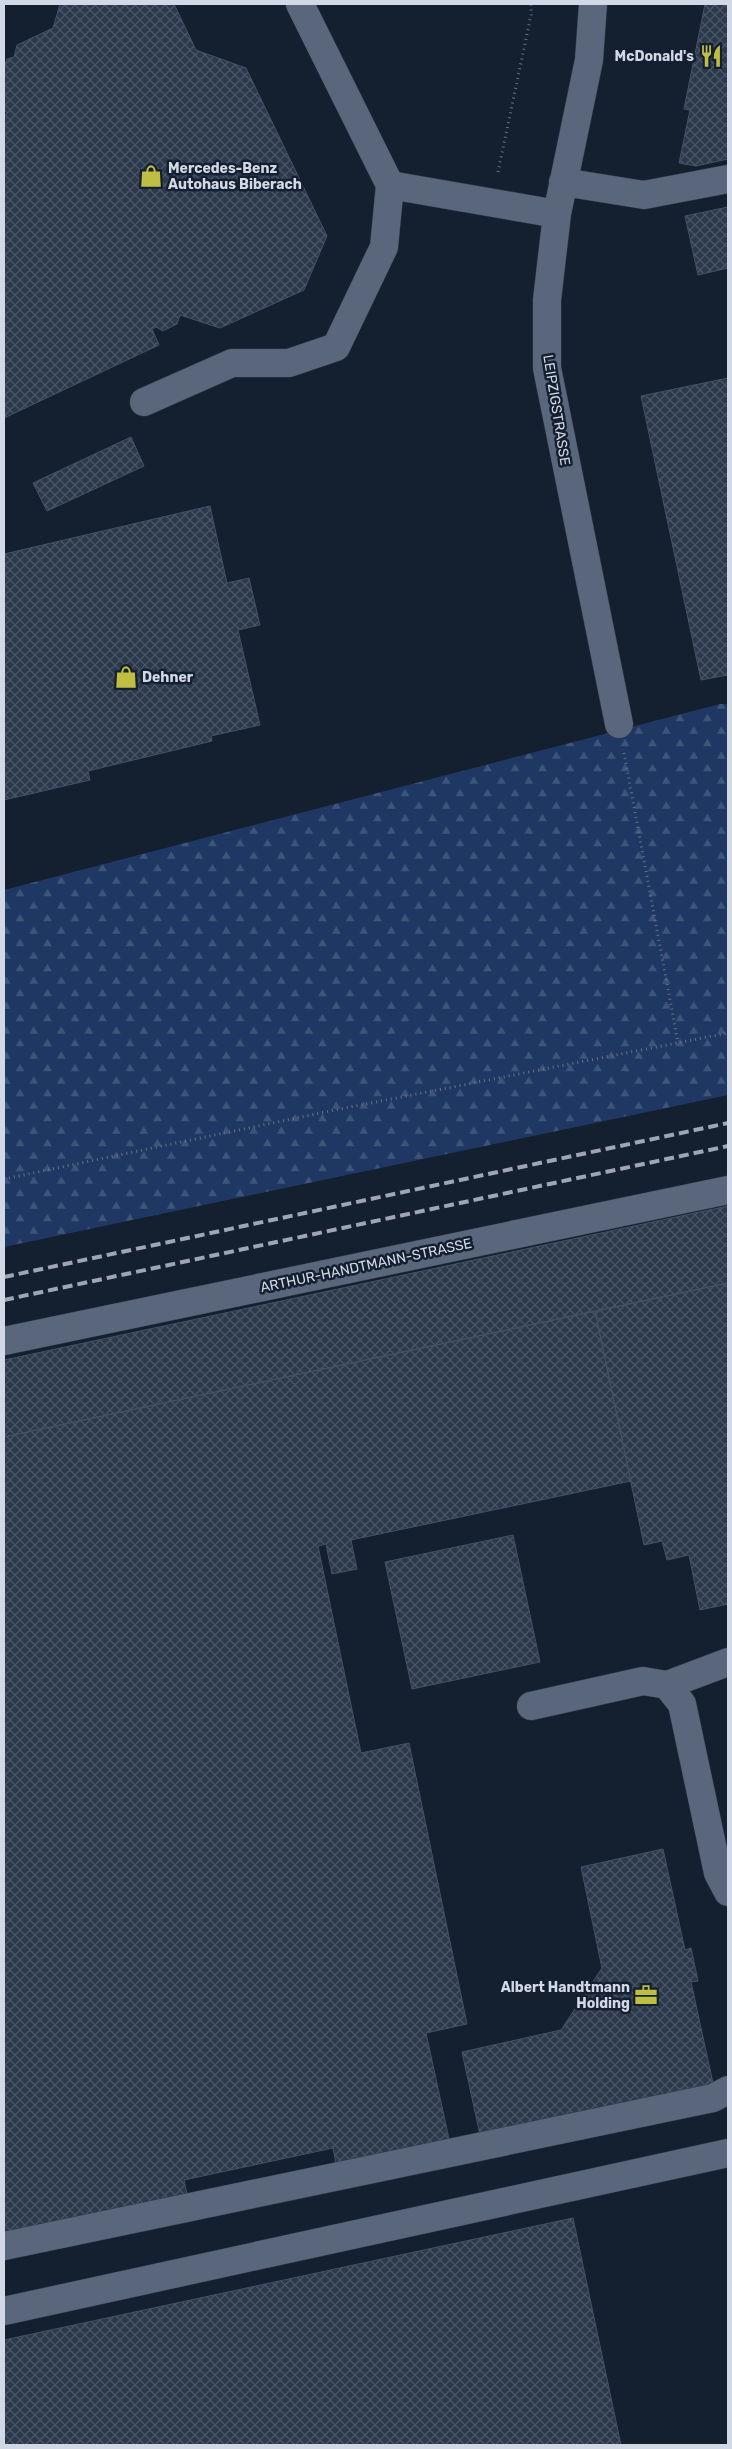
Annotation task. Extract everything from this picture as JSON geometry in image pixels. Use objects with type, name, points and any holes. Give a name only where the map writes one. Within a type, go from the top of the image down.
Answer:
[{"type":"street","points":[[144,402],[232,363],[289,364],[336,347],[384,247],[390,185],[300,4]]},
{"type":"street","name":"LEIPZIGSTRASSE","points":[[593,4],[589,60],[563,182],[547,300],[548,368],[619,724]]},
{"type":"street","points":[[563,182],[644,195],[728,179]]},
{"type":"street","points":[[390,185],[558,214]]},
{"type":"street","name":"ARTHUR-HANDTMANN-STRASSE","points":[[4,1341],[728,1190]]},
{"type":"street","points":[[531,1706],[643,1681],[667,1685],[728,1662]]},
{"type":"street","points":[[667,1685],[682,1704],[718,1873],[728,1892]]},
{"type":"street","points":[[4,2246],[721,2094]]},
{"type":"street","points":[[4,2311],[728,2153]]},
{"type":"path","points":[[492,203],[531,15],[531,4]]},
{"type":"path","points":[[619,724],[678,1043]]},
{"type":"path","points":[[4,1179],[330,1111],[728,1033]]},
{"type":"green space","points":[[720,704],[728,704],[728,1095],[4,1247],[4,890]]},
{"type":"building","name":"Mercedes-Benz Autohaus Biberach","points":[[60,4],[174,4],[196,50],[246,68],[327,236],[304,290],[220,328],[180,315],[177,324],[163,331],[156,327],[152,329],[159,345],[4,418],[4,115],[7,114],[4,108],[4,67],[7,59],[14,57],[17,45],[53,28]]},
{"type":"building","name":"McDonald's","points":[[705,4],[728,4],[728,159],[696,166],[679,163],[690,110],[684,109]]},
{"type":"building","points":[[728,207],[728,268],[698,275],[685,216]]},
{"type":"building","points":[[728,378],[728,675],[701,680],[641,396]]},
{"type":"building","points":[[131,437],[144,466],[47,511],[33,483]]},
{"type":"building","name":"Dehner","points":[[210,506],[227,583],[249,578],[260,625],[238,630],[260,725],[211,736],[212,741],[88,771],[90,780],[4,800],[4,554]]},
{"type":"building","points":[[728,1206],[728,1283],[4,1437],[4,1360]]},
{"type":"building","points":[[728,1283],[728,1604],[700,1610],[689,1555],[667,1560],[662,1541],[644,1545],[595,1311]]},
{"type":"building","points":[[595,1311],[631,1481],[351,1540],[357,1569],[332,1574],[326,1544],[318,1546],[361,1753],[409,1743],[467,2024],[426,2033],[449,2139],[336,2164],[333,2148],[184,2180],[187,2194],[4,2233],[4,1437]]},
{"type":"building","points":[[513,1535],[540,1662],[412,1689],[385,1562]]},
{"type":"building","points":[[663,1849],[685,1950],[691,1948],[698,1981],[691,1982],[713,2083],[480,2135],[462,2052],[561,2030],[602,1968],[581,1867]]},
{"type":"building","points":[[573,2218],[621,2445],[4,2445],[4,2340]]},
{"type":"railway","points":[[4,1277],[728,1123]]},
{"type":"railway","points":[[4,1300],[728,1146]]},
{"type":"place","name":"McDonald's","points":[[711,56]]},
{"type":"place","name":"Mercedes-Benz Autohaus Biberach","points":[[151,176]]},
{"type":"place","name":"Dehner","points":[[126,677]]},
{"type":"place","name":"Albert Handtmann Holding","points":[[646,1995]]}]
